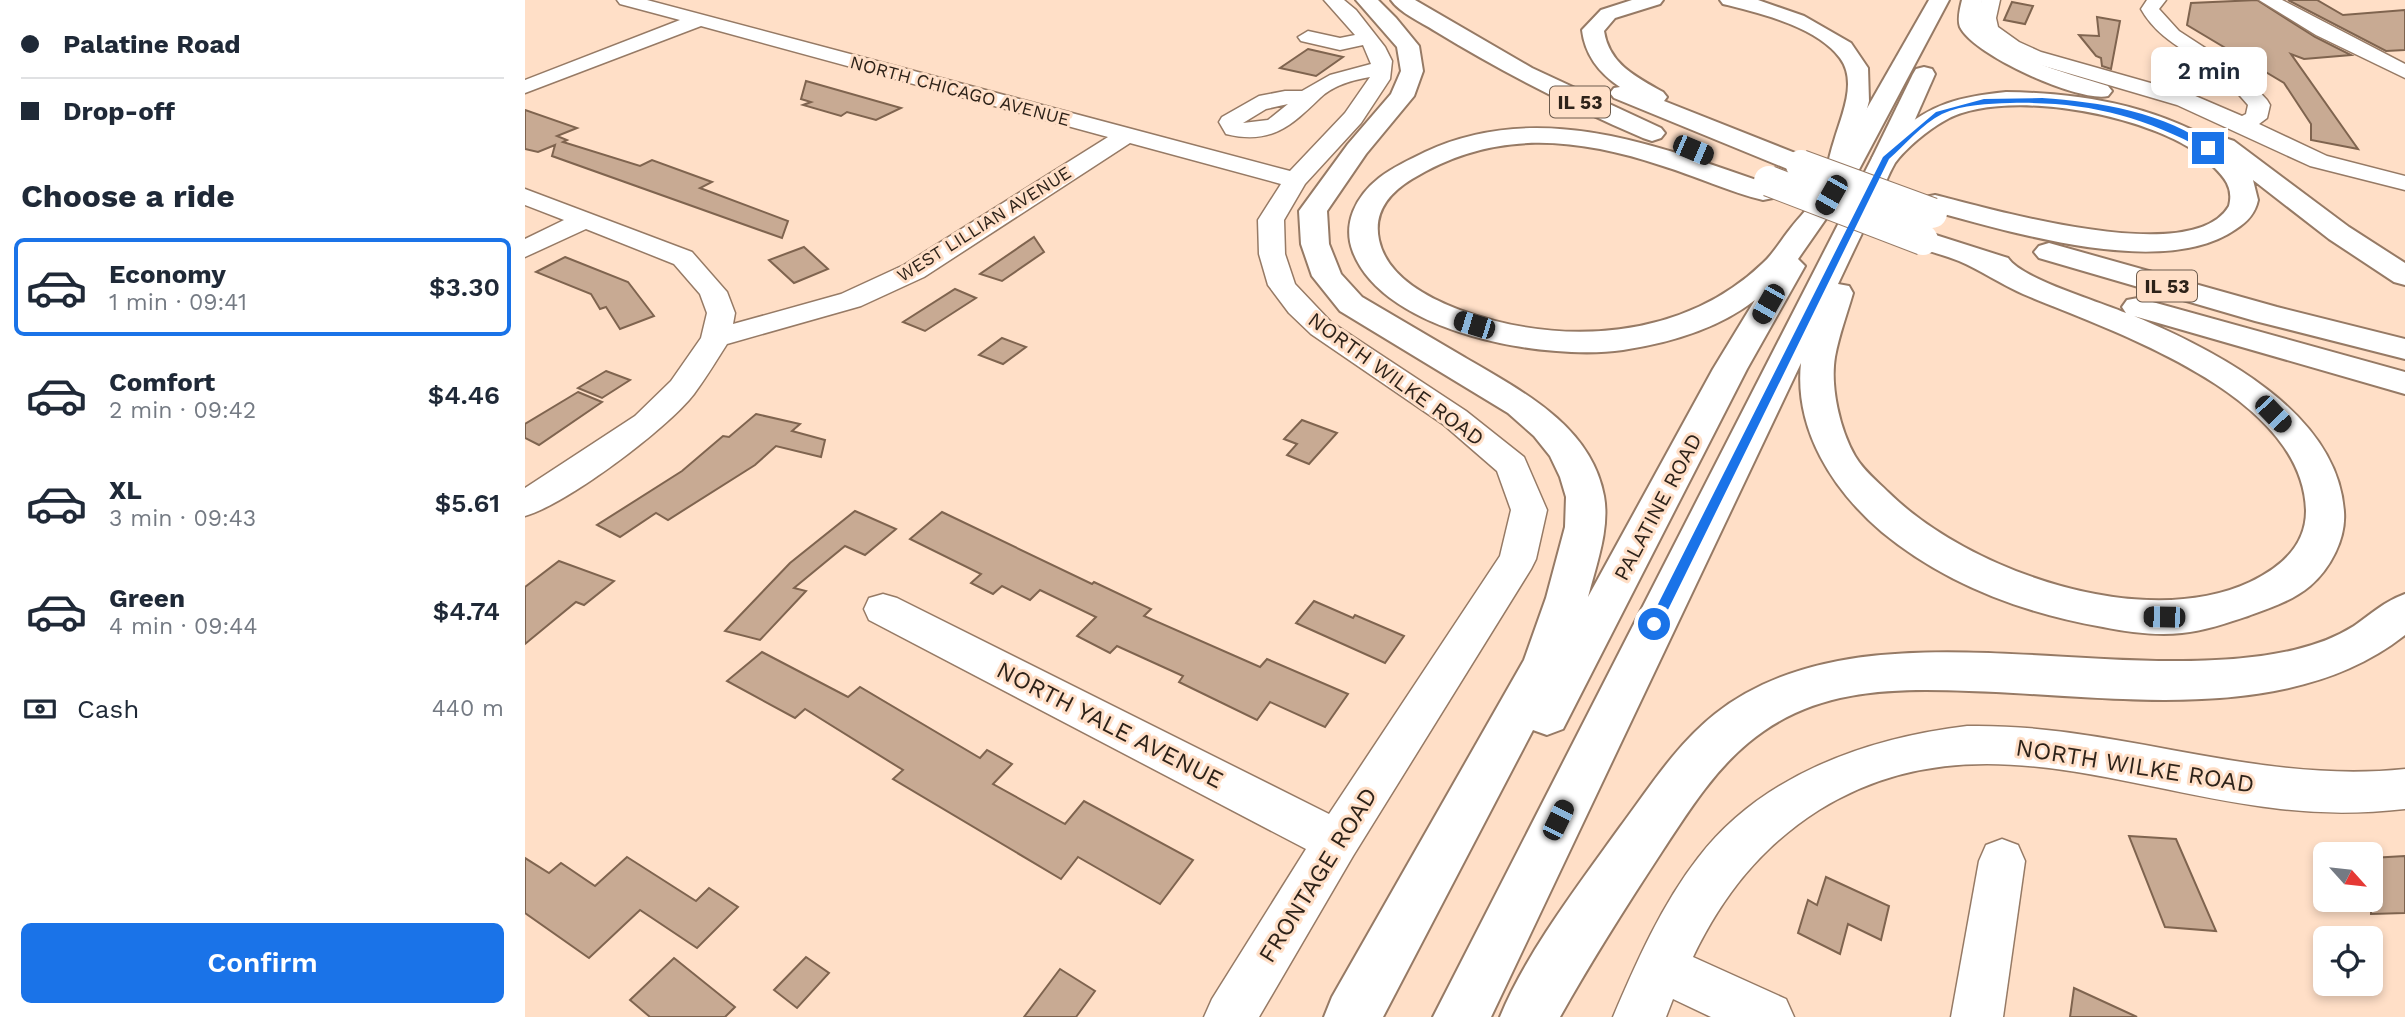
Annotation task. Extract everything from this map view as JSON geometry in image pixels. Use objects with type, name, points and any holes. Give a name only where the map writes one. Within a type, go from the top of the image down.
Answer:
[{"type":"main road","points":[[1352,1017],[1545,664],[1567,598],[1585,527],[1584,497],[1579,477],[1566,451],[1547,428],[1520,405],[1351,303],[1327,276],[1315,244],[1313,211],[1357,149],[1402,96],[1412,71],[1408,46],[1389,22],[1366,0]]},
{"type":"main road","name":"IL 53","points":[[1401,0],[1493,59],[1575,100],[1779,174],[2266,314],[2405,349]]},
{"type":"main road","points":[[1653,0],[1608,14],[1593,30],[1593,41],[1610,69],[1701,125]]},
{"type":"main road","points":[[1730,0],[1776,11],[1800,22],[1843,48],[1853,59],[1859,88],[1847,205],[1817,366],[1826,426],[1838,459],[1878,508],[1912,535],[1982,575],[2022,591],[2099,610],[2181,617],[2253,601],[2281,587],[2309,564],[2324,537],[2327,511],[2318,478],[2306,454],[2261,402],[2187,351],[2094,309],[2032,286],[1973,257]]},
{"type":"main road","name":"PALATINE ROAD","points":[[1461,1017],[1775,378],[1847,205],[1939,0]]},
{"type":"main road","name":"PALATINE ROAD","points":[[1382,1017],[1730,369],[1847,205],[1885,158],[1938,43],[1962,0]]},
{"type":"main road","points":[[1972,0],[1971,28],[1990,46],[2032,66],[2203,132],[2253,165],[2348,239],[2405,276]]},
{"type":"main road","name":"IL 53","points":[[1591,80],[1701,125],[1779,174]]},
{"type":"main road","points":[[1885,158],[1939,113],[1964,105],[2011,100],[2078,103],[2126,112],[2190,137],[2221,158],[2235,173],[2245,197],[2242,210],[2221,229],[2183,240],[2138,242],[1930,218]]},
{"type":"main road","points":[[1552,134],[1608,141],[1779,174],[1847,205],[1772,272],[1706,318],[1625,341],[1552,341],[1517,336],[1431,311],[1407,296],[1383,274],[1366,247],[1363,232],[1367,208],[1384,184],[1421,162],[1463,143],[1513,135],[1552,134]]},
{"type":"main road","name":"IL 53","points":[[1847,205],[1930,218],[1973,257],[2281,350],[2405,383]]},
{"type":"main road","points":[[1528,1017],[1588,916],[1694,764],[1735,725],[1784,697],[1809,686],[1843,677],[1894,670],[2176,680],[2269,676],[2335,656],[2355,647],[2405,611]]},
{"type":"street","name":"NORTH CHICAGO AVENUE","points":[[626,0],[1295,180]]},
{"type":"street","points":[[1308,98],[1321,87],[1348,74],[1381,69],[1382,61],[1368,38],[1349,14],[1333,0]]},
{"type":"street","points":[[1991,0],[1985,16],[1992,33],[2032,56],[2184,99],[2242,123],[2309,157],[2405,183]]},
{"type":"street","points":[[2157,0],[2150,9],[2157,23],[2180,48],[2221,66],[2246,88],[2259,106],[2256,118],[2242,123]]},
{"type":"street","points":[[2268,0],[2405,72]]},
{"type":"street","points":[[525,87],[699,20]]},
{"type":"street","points":[[1308,37],[1341,44],[1368,38]]},
{"type":"street","name":"NORTH WILKE ROAD","points":[[1381,69],[1381,79],[1353,118],[1295,180],[1271,220],[1272,254],[1282,285],[1299,307],[1321,328],[1455,418],[1512,465],[1529,510],[1518,558],[1407,735]]},
{"type":"street","name":"WEST LILLIAN AVENUE","points":[[716,338],[851,300],[914,271],[1125,136]]},
{"type":"street","points":[[525,196],[683,258],[713,292],[721,313],[716,338],[683,388],[646,424],[576,473],[525,504]]},
{"type":"street","points":[[525,248],[585,220]]},
{"type":"street","name":"NORTH YALE AVENUE","points":[[883,609],[1337,842]]},
{"type":"street","name":"FRONTAGE ROAD","points":[[1230,1017],[1337,842],[1407,735]]},
{"type":"street","name":"NORTH WILKE ROAD","points":[[1662,968],[1702,894],[1725,860],[1759,829],[1805,793],[1839,776],[1916,751],[1952,746],[2006,744],[2068,750],[2302,793],[2375,793],[2405,789]]},
{"type":"street","points":[[1977,1017],[2002,861]]},
{"type":"street","points":[[1639,1017],[1662,968],[1769,1017]]},
{"type":"building","points":[[2257,0],[2315,37],[2351,55],[2304,59],[2291,54],[2358,149],[2311,140],[2311,124],[2284,83],[2187,25],[2191,3]]},
{"type":"building","points":[[2288,0],[2317,0],[2343,15],[2405,10],[2405,50],[2386,51]]},
{"type":"building","points":[[2012,2],[2033,6],[2025,24],[2004,20]]},
{"type":"building","points":[[2097,17],[2120,21],[2111,69],[2102,66],[2101,58],[2096,56],[2079,35],[2099,36]]},
{"type":"building","points":[[1308,49],[1343,57],[1316,76],[1280,68]]},
{"type":"building","points":[[806,81],[901,108],[876,120],[847,112],[841,116],[803,105],[811,102],[801,99]]},
{"type":"building","points":[[525,110],[577,128],[557,136],[567,140],[563,142],[640,166],[652,160],[712,182],[700,188],[788,221],[782,238],[552,156],[555,145],[538,152],[525,149]]},
{"type":"building","points":[[1034,237],[1044,252],[1002,281],[980,274]]},
{"type":"building","points":[[804,247],[828,269],[794,283],[769,260]]},
{"type":"building","points":[[565,257],[628,282],[654,316],[620,329],[606,307],[600,309],[591,294],[536,272]]},
{"type":"building","points":[[955,289],[976,298],[925,331],[903,322]]},
{"type":"building","points":[[1002,338],[1026,347],[1003,364],[979,355]]},
{"type":"building","points":[[606,371],[630,380],[602,398],[578,388]]},
{"type":"building","points":[[578,392],[602,402],[539,445],[525,438],[525,424]]},
{"type":"building","points":[[756,414],[800,424],[792,431],[825,440],[821,457],[776,446],[755,465],[668,520],[656,513],[620,537],[597,525],[682,471],[723,436],[729,437]]},
{"type":"building","points":[[1302,420],[1337,433],[1309,464],[1287,455],[1297,444],[1284,439]]},
{"type":"building","points":[[855,511],[896,529],[865,555],[845,546],[794,588],[806,591],[760,640],[725,631],[790,563]]},
{"type":"building","points":[[942,512],[1092,584],[1094,582],[1151,609],[1144,616],[1260,667],[1267,659],[1348,694],[1325,727],[1270,702],[1257,720],[1179,682],[1183,676],[1117,646],[1110,653],[1077,636],[1096,617],[1040,590],[1030,600],[1002,586],[993,594],[971,583],[981,574],[910,539]]},
{"type":"building","points":[[559,561],[614,581],[584,605],[576,602],[525,644],[525,587]]},
{"type":"building","points":[[1314,601],[1404,636],[1385,663],[1296,623]]},
{"type":"building","points":[[762,652],[848,697],[860,687],[980,758],[987,750],[1012,764],[993,784],[1065,824],[1084,801],[1193,860],[1160,904],[1078,857],[1061,879],[893,779],[903,770],[805,709],[795,718],[727,681]]},
{"type":"building","points":[[2129,836],[2176,839],[2216,931],[2165,927]]},
{"type":"building","points":[[2405,856],[2405,913],[2371,914],[2383,912],[2383,857]]},
{"type":"building","points":[[627,857],[696,901],[709,888],[738,907],[697,948],[640,910],[589,958],[525,913],[525,858],[549,873],[561,863],[595,886]]},
{"type":"building","points":[[1826,877],[1889,906],[1881,940],[1848,924],[1840,954],[1798,933],[1808,900],[1817,905]]},
{"type":"building","points":[[806,957],[829,973],[797,1008],[774,990]]},
{"type":"building","points":[[674,958],[735,1007],[725,1017],[650,1017],[630,1000]]},
{"type":"building","points":[[1060,969],[1095,991],[1076,1017],[1024,1017]]},
{"type":"building","points":[[2074,988],[2137,1017],[2070,1017]]},
{"type":"route","points":[[1654,624],[1775,378],[1864,206],[1885,158],[1918,129],[1939,113],[1964,105],[2042,100],[2078,103],[2126,112],[2172,128],[2208,148]]}]
